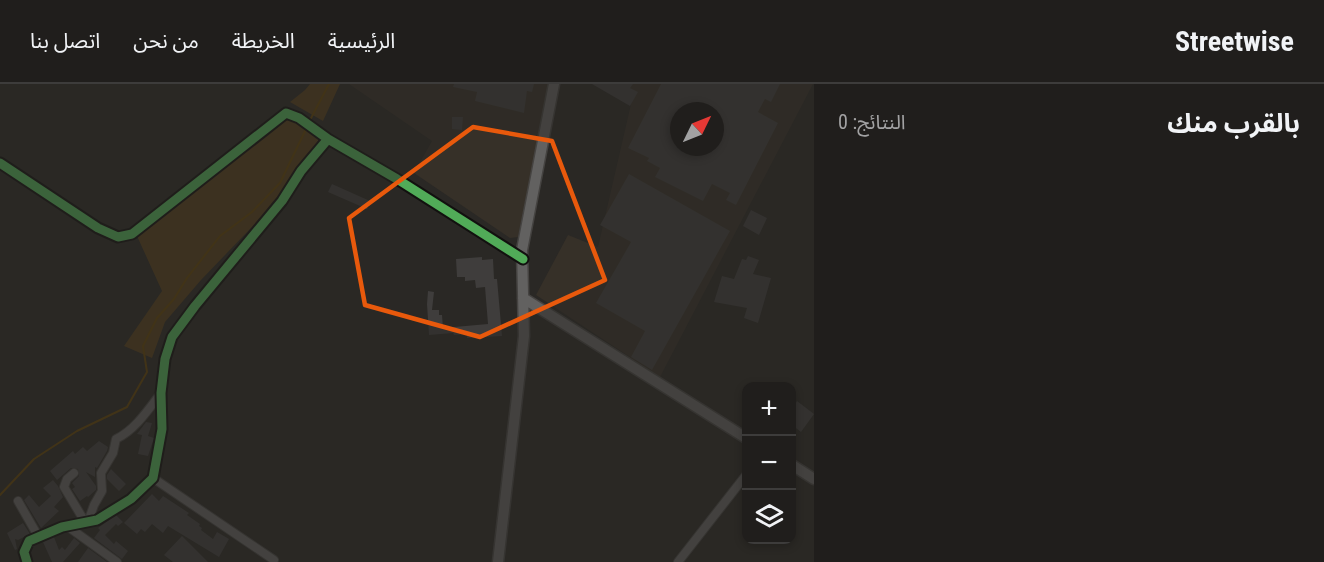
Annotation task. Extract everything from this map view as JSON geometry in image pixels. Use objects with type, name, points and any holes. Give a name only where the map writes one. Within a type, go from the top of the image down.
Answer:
[{"type":"street","points":[[498,562],[524,336],[522,250],[554,84]]},
{"type":"street","points":[[0,163],[98,228],[118,237],[132,234],[286,113],[299,118],[328,139],[397,179],[523,260]]},
{"type":"street","points":[[27,562],[25,547],[38,536],[67,526],[97,520],[131,499],[153,478],[162,429],[161,393],[165,359],[172,337],[282,201],[301,171],[328,139]]},
{"type":"street","points":[[523,298],[744,436]]},
{"type":"street","points":[[86,522],[102,491],[101,473],[113,453],[116,439],[133,427],[161,393]]},
{"type":"street","points":[[796,468],[814,479]]},
{"type":"street","points":[[74,473],[67,479],[64,487],[86,522]]},
{"type":"street","points":[[153,478],[274,560]]},
{"type":"street","points":[[678,562],[742,481]]},
{"type":"street","points":[[18,501],[38,536]]},
{"type":"street","points":[[67,526],[117,562]]},
{"type":"highlighted area","points":[[473,127],[552,141],[605,280],[480,337],[365,305],[349,218]]},
{"type":"shaded area","points":[[310,84],[340,84],[323,121],[290,102]]},
{"type":"shaded area","points":[[349,84],[549,84],[518,237],[510,238],[414,173],[432,141]]},
{"type":"shaded area","points":[[623,84],[813,84],[660,377],[536,295],[568,235],[598,247],[634,91]]},
{"type":"shaded area","points":[[286,120],[297,122],[320,138],[275,203],[201,280],[165,322],[152,358],[124,346],[162,291],[137,236]]},
{"type":"building","points":[[454,84],[534,84],[532,92],[527,91],[524,113],[475,101],[477,92],[453,87]]},
{"type":"building","points":[[592,84],[633,84],[630,88],[638,92],[630,106]]},
{"type":"building","points":[[661,84],[780,84],[771,102],[765,99],[758,112],[778,123],[736,205],[726,200],[730,193],[712,184],[703,201],[655,177],[660,168],[647,161],[649,158],[628,148]]},
{"type":"building","points":[[452,117],[463,117],[462,130],[452,129]]},
{"type":"building","points":[[629,174],[730,231],[652,370],[631,357],[645,331],[596,303],[631,242],[600,225]]},
{"type":"building","points":[[332,184],[370,201],[367,209],[328,192]]},
{"type":"building","points":[[751,210],[767,218],[759,235],[743,226]]},
{"type":"building","points":[[748,256],[759,260],[753,274],[771,278],[758,323],[744,318],[747,308],[714,302],[722,276],[734,279],[742,259],[746,260]]},
{"type":"building","points":[[482,257],[482,260],[493,259],[502,336],[467,338],[467,334],[429,335],[428,291],[434,292],[432,310],[439,310],[439,315],[442,315],[443,328],[488,324],[485,287],[476,288],[475,280],[465,281],[465,277],[457,277],[456,259]]},
{"type":"building","points":[[797,401],[814,414],[801,432],[796,428]]},
{"type":"building","points":[[146,422],[152,423],[148,436],[154,438],[148,456],[138,454],[142,435],[137,434]]},
{"type":"building","points":[[99,441],[108,447],[107,451],[97,468],[95,467],[95,477],[86,472],[96,486],[96,490],[80,501],[72,489],[75,487],[72,483],[79,476],[78,469],[71,468],[57,480],[50,471],[73,451],[75,454],[83,447],[87,451]]},
{"type":"building","points":[[111,469],[126,484],[119,491],[107,479]]},
{"type":"building","points":[[53,480],[63,497],[54,507],[59,511],[41,528],[24,500],[29,495],[39,507],[51,496],[43,488]]},
{"type":"building","points":[[152,494],[159,501],[163,496],[189,513],[187,515],[200,524],[201,530],[213,539],[217,532],[229,539],[219,557],[168,526],[163,533],[152,524],[145,532],[141,529],[137,534],[124,523]]},
{"type":"building","points":[[116,515],[123,522],[118,526],[116,524],[105,535],[114,544],[116,541],[128,551],[122,559],[94,538],[100,530],[98,528]]},
{"type":"building","points":[[23,523],[30,534],[18,540],[15,539],[17,549],[15,550],[7,533]]},
{"type":"building","points":[[182,536],[208,562],[173,562],[164,555]]},
{"type":"building","points":[[54,537],[59,550],[62,547],[65,550],[74,538],[80,543],[63,562],[52,562],[43,542]]},
{"type":"building","points":[[88,548],[107,562],[78,562]]},
{"type":"waterway","points":[[309,122],[329,84]]},
{"type":"waterway","points":[[0,495],[34,459],[77,431],[127,407],[147,372],[143,346],[157,318],[174,299],[187,278],[220,236],[252,212],[280,183],[307,127]]},
{"type":"cycle path","points":[[0,163],[98,228],[118,237],[132,234],[286,113],[299,118],[328,139],[397,179],[523,259]]},
{"type":"cycle path","points":[[27,562],[24,552],[29,541],[62,527],[97,520],[131,499],[153,478],[162,429],[161,393],[165,359],[172,337],[282,201],[301,171],[328,139]]}]
